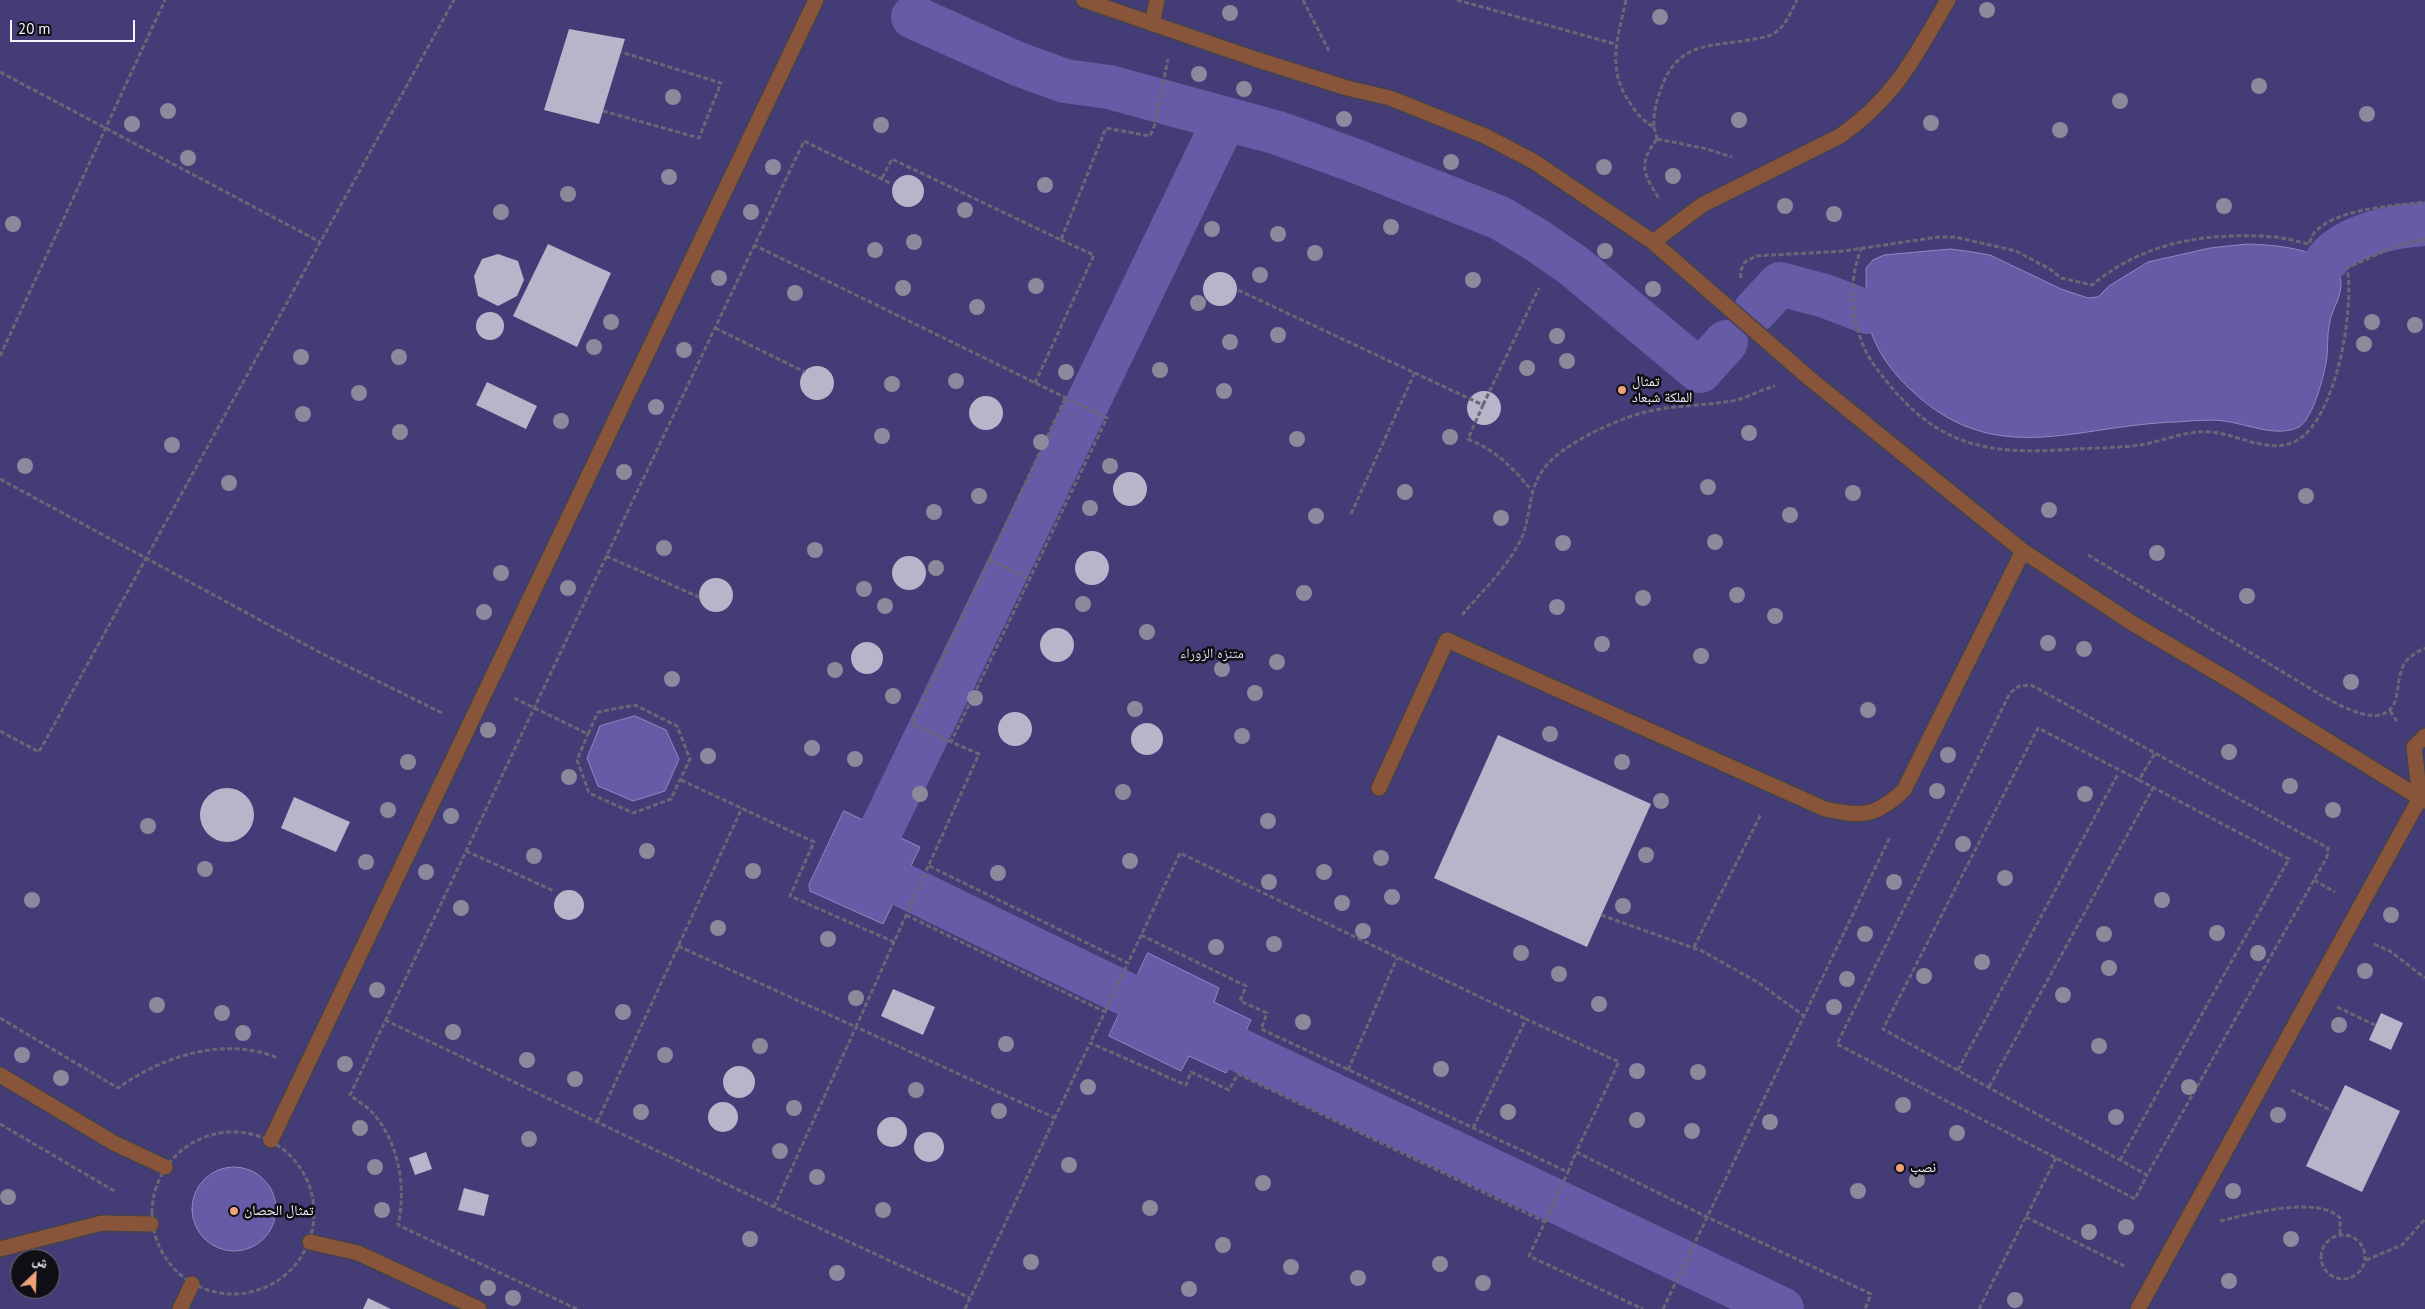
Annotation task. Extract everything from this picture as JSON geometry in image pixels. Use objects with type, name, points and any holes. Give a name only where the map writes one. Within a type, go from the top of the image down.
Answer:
[{"type":"street","points":[[271,1140],[816,0]]},
{"type":"street","points":[[1084,0],[1347,88],[1390,98],[1486,136],[1562,179],[1652,242],[1728,310],[1809,378],[2023,551],[2132,623],[2423,799]]},
{"type":"street","points":[[1152,24],[1157,0]]},
{"type":"street","points":[[1652,242],[1702,206],[1840,136],[1861,122],[1898,83],[1948,0]]},
{"type":"street","points":[[1379,788],[1447,640],[1825,809],[1850,814],[1869,813],[1887,806],[1904,790],[2023,551]]},
{"type":"street","points":[[2138,1309],[2346,932],[2423,799],[2414,747],[2425,736]]},
{"type":"street","points":[[0,1075],[114,1143],[164,1167]]},
{"type":"street","points":[[0,1249],[102,1223],[151,1224]]},
{"type":"street","points":[[310,1242],[358,1253],[479,1309]]},
{"type":"street","points":[[180,1309],[192,1284]]},
{"type":"path","points":[[0,356],[165,0]]},
{"type":"path","points":[[0,732],[38,752],[144,557],[454,0]]},
{"type":"path","points":[[1303,0],[1347,88]]},
{"type":"path","points":[[1457,0],[1615,44]]},
{"type":"path","points":[[1626,0],[1615,44],[1614,64],[1619,86],[1632,107],[1654,127]]},
{"type":"path","points":[[1680,222],[1665,207],[1644,170],[1644,158],[1657,139],[1654,127],[1655,107],[1670,68],[1688,52],[1704,46],[1732,44],[1775,33],[1786,21],[1797,0]]},
{"type":"path","points":[[603,111],[699,138],[722,83],[621,52]]},
{"type":"path","points":[[0,72],[107,127],[320,242]]},
{"type":"path","points":[[1061,240],[1106,128],[1150,136],[1155,124],[1162,87]]},
{"type":"path","points":[[1657,139],[1726,154],[1750,166],[1759,177]]},
{"type":"path","points":[[577,1309],[398,1225],[403,1191],[390,1142],[381,1124],[368,1109],[350,1095],[804,141],[892,184]]},
{"type":"path","points":[[882,178],[892,159],[1094,255],[1035,383]]},
{"type":"path","points":[[1728,310],[1746,292],[1740,272],[1745,262],[1756,256],[1844,251],[1862,247],[1913,242],[1938,236],[1955,237],[2016,251],[2050,269],[2061,278],[2092,285],[2110,271],[2141,253],[2176,242],[2242,236],[2276,237],[2309,244],[2315,232],[2327,222],[2360,212],[2425,202]]},
{"type":"path","points":[[1862,247],[1852,280],[1858,332],[1870,358],[1904,402],[1948,434],[1972,445],[2004,451],[2048,451],[2141,445],[2201,431],[2219,432],[2274,445],[2294,442],[2311,429],[2325,406],[2335,381],[2349,304],[2350,282],[2346,268],[2398,245],[2425,239]]},
{"type":"path","points":[[754,245],[1107,418],[951,742]]},
{"type":"path","points":[[1532,491],[1514,468],[1501,456],[1468,439],[1540,288]]},
{"type":"path","points":[[1238,290],[1483,405]]},
{"type":"path","points":[[715,328],[805,372]]},
{"type":"path","points":[[1351,514],[1415,372]]},
{"type":"path","points":[[1447,640],[1452,628],[1500,572],[1522,536],[1532,491],[1546,466],[1560,452],[1594,433],[1628,418],[1660,410],[1749,397],[1771,387],[1809,378]]},
{"type":"path","points":[[774,1208],[979,754],[912,724],[1066,398]]},
{"type":"path","points":[[0,479],[317,651],[469,726]]},
{"type":"path","points":[[2084,553],[2272,666],[2352,711],[2376,716],[2390,711],[2396,700],[2404,664],[2414,654],[2425,648]]},
{"type":"path","points":[[606,556],[699,597]]},
{"type":"path","points":[[991,560],[1030,579]]},
{"type":"path","points":[[2031,685],[2328,848],[2327,857],[2135,1199],[2056,1158],[1837,1044],[2010,693],[2019,686],[2031,685]]},
{"type":"path","points":[[489,686],[588,734]]},
{"type":"path","points":[[635,705],[677,726],[690,759],[681,780],[671,799],[633,813],[589,793],[577,760],[598,712],[635,705]]},
{"type":"path","points":[[2120,1160],[2289,859],[2038,728],[1884,1029],[2147,1175]]},
{"type":"path","points":[[2139,780],[2155,753]]},
{"type":"path","points":[[1958,1070],[2118,774]]},
{"type":"path","points":[[681,780],[814,842],[790,896],[894,942]]},
{"type":"path","points":[[1694,947],[1775,787]]},
{"type":"path","points":[[1989,1087],[2153,788]]},
{"type":"path","points":[[1662,1309],[1899,820],[1904,790]]},
{"type":"path","points":[[597,1122],[742,808]]},
{"type":"path","points":[[466,851],[554,891]]},
{"type":"path","points":[[965,1309],[1180,852],[1526,1020],[1619,1062],[1529,1256],[1643,1309]]},
{"type":"path","points":[[929,866],[1128,963]]},
{"type":"path","points":[[906,915],[1105,1012]]},
{"type":"path","points":[[1602,915],[1694,947],[1759,983],[1804,1016]]},
{"type":"path","points":[[2346,932],[2390,951],[2425,978]]},
{"type":"path","points":[[1141,934],[1246,986],[1240,1000],[1267,1012],[1261,1029],[1568,1172]]},
{"type":"path","points":[[678,946],[1055,1118]]},
{"type":"path","points":[[1348,1070],[1397,958]]},
{"type":"path","points":[[2311,996],[2375,1025]]},
{"type":"path","points":[[0,1018],[118,1088],[157,1065],[198,1052],[220,1049],[256,1050],[304,1070]]},
{"type":"path","points":[[385,1020],[774,1208],[970,1298]]},
{"type":"path","points":[[1473,1128],[1526,1020]]},
{"type":"path","points":[[1090,1043],[1186,1085],[1191,1072],[1229,1090],[1238,1074],[1545,1222]]},
{"type":"path","points":[[2266,1078],[2332,1112]]},
{"type":"path","points":[[0,1124],[122,1196]]},
{"type":"path","points":[[233,1131],[271,1140],[301,1166],[315,1203],[310,1242],[291,1272],[261,1291],[226,1295],[192,1284],[172,1269],[158,1248],[151,1224],[151,1204],[164,1167],[194,1140],[233,1131]]},
{"type":"path","points":[[1576,1152],[1707,1217],[1871,1294],[1865,1309]]},
{"type":"path","points":[[1979,1309],[2056,1158]]},
{"type":"path","points":[[2183,1228],[2286,1208],[2309,1207],[2335,1213],[2340,1218],[2340,1234]]},
{"type":"path","points":[[2026,1217],[2154,1281]]},
{"type":"path","points":[[2366,1260],[2402,1245],[2425,1219]]},
{"type":"path","points":[[2340,1234],[2350,1236],[2359,1241],[2364,1250],[2366,1260],[2362,1269],[2355,1277],[2345,1280],[2336,1279],[2327,1273],[2321,1265],[2320,1254],[2323,1245],[2331,1238],[2340,1234]]},
{"type":"green space","name":"متنزه الزوراء","points":[[0,0],[2425,0],[2425,1309],[0,1309]]},
{"type":"shaded area","points":[[2248,244],[2285,247],[2311,254],[2323,259],[2332,266],[2341,280],[2340,292],[2329,326],[2326,364],[2318,395],[2304,422],[2299,427],[2290,430],[2271,431],[2212,420],[2139,425],[2037,437],[2004,436],[1972,429],[1941,413],[1909,388],[1883,357],[1870,330],[1866,300],[1866,268],[1873,260],[1884,255],[1950,249],[1990,255],[2061,289],[2088,298],[2098,297],[2109,286],[2148,262],[2210,248]]},
{"type":"shaded area","points":[[635,716],[666,730],[679,759],[665,791],[633,801],[598,786],[587,758],[600,726]]},
{"type":"shaded area","points":[[844,811],[920,847],[883,924],[810,891],[809,885]]},
{"type":"shaded area","points":[[1148,953],[1219,988],[1214,1002],[1251,1020],[1226,1073],[1189,1056],[1181,1071],[1109,1036]]},
{"type":"shaded area","points":[[234,1167],[250,1170],[264,1179],[273,1193],[276,1209],[273,1225],[264,1239],[250,1248],[234,1251],[218,1248],[204,1239],[195,1225],[192,1209],[195,1193],[204,1179],[218,1170]]},
{"type":"building","points":[[569,29],[625,39],[599,124],[544,110]]},
{"type":"building","points":[[908,175],[920,179],[924,191],[920,203],[908,207],[896,203],[892,191],[896,179]]},
{"type":"building","points":[[548,244],[611,273],[577,347],[513,316]]},
{"type":"building","points":[[498,254],[518,261],[524,280],[517,296],[498,306],[478,296],[474,276],[482,259]]},
{"type":"building","points":[[1220,272],[1232,277],[1237,289],[1232,301],[1220,306],[1208,301],[1203,289],[1208,277]]},
{"type":"building","points":[[490,312],[500,316],[504,326],[500,336],[490,340],[480,336],[476,326],[480,316]]},
{"type":"building","points":[[817,366],[829,371],[834,383],[829,395],[817,400],[805,395],[800,383],[805,371]]},
{"type":"building","points":[[487,382],[537,406],[526,429],[476,405]]},
{"type":"building","points":[[1484,391],[1496,396],[1501,408],[1496,420],[1484,425],[1472,420],[1467,408],[1472,396]]},
{"type":"building","points":[[986,396],[998,401],[1003,413],[998,425],[986,430],[974,425],[969,413],[974,401]]},
{"type":"building","points":[[1130,472],[1142,477],[1147,489],[1142,501],[1130,506],[1118,501],[1113,489],[1118,477]]},
{"type":"building","points":[[1092,551],[1104,556],[1109,568],[1104,580],[1092,585],[1080,580],[1075,568],[1080,556]]},
{"type":"building","points":[[909,556],[921,561],[926,573],[921,585],[909,590],[897,585],[892,573],[897,561]]},
{"type":"building","points":[[716,578],[728,583],[733,595],[728,607],[716,612],[704,607],[699,595],[704,583]]},
{"type":"building","points":[[1057,628],[1069,633],[1074,645],[1069,657],[1057,662],[1045,657],[1040,645],[1045,633]]},
{"type":"building","points":[[867,642],[879,646],[883,658],[879,670],[867,674],[855,670],[851,658],[855,646]]},
{"type":"building","points":[[1015,712],[1027,717],[1032,729],[1027,741],[1015,746],[1003,741],[998,729],[1003,717]]},
{"type":"building","points":[[1147,723],[1159,727],[1163,739],[1159,751],[1147,755],[1135,751],[1131,739],[1135,727]]},
{"type":"building","points":[[1498,735],[1651,804],[1587,947],[1434,878]]},
{"type":"building","points":[[227,788],[237,790],[246,796],[252,805],[254,815],[252,825],[246,834],[237,840],[227,842],[217,840],[208,834],[202,825],[200,815],[202,805],[208,796],[217,790]]},
{"type":"building","points":[[294,797],[350,822],[336,852],[281,828]]},
{"type":"building","points":[[569,890],[580,894],[584,905],[580,916],[569,920],[558,916],[554,905],[558,894]]},
{"type":"building","points":[[893,989],[935,1007],[923,1035],[881,1016]]},
{"type":"building","points":[[2381,1013],[2403,1023],[2391,1050],[2369,1040]]},
{"type":"building","points":[[739,1066],[751,1070],[755,1082],[751,1094],[739,1098],[727,1094],[723,1082],[727,1070]]},
{"type":"building","points":[[2345,1085],[2400,1111],[2362,1192],[2306,1166]]},
{"type":"building","points":[[723,1102],[734,1106],[738,1117],[734,1128],[723,1132],[712,1128],[708,1117],[712,1106]]},
{"type":"building","points":[[892,1117],[903,1121],[907,1132],[903,1143],[892,1147],[881,1143],[877,1132],[881,1121]]},
{"type":"building","points":[[929,1132],[940,1136],[944,1147],[940,1158],[929,1162],[918,1158],[914,1147],[918,1136]]},
{"type":"building","points":[[426,1152],[432,1169],[415,1175],[409,1158]]},
{"type":"building","points":[[464,1188],[489,1195],[484,1216],[458,1210]]},
{"type":"building","points":[[368,1298],[391,1309],[363,1309]]},
{"type":"waterway","points":[[913,17],[1018,64],[1065,81],[1109,87],[1278,133],[1353,160],[1500,218],[1574,266],[1700,371],[1726,342]]},
{"type":"waterway","points":[[882,828],[1225,119]]},
{"type":"waterway","points":[[2327,260],[2336,251],[2358,238],[2399,227],[2425,224]]},
{"type":"waterway","points":[[1755,311],[1780,284],[1825,296],[1867,312]]},
{"type":"waterway","points":[[902,885],[1128,995]]},
{"type":"waterway","points":[[1237,1049],[1782,1309]]},
{"type":"place","name":"تمثال الملكة شبعاد","points":[[1622,390]]},
{"type":"place","name":"نصب","points":[[1900,1168]]},
{"type":"place","name":"تمثال الحصان","points":[[234,1211]]}]
